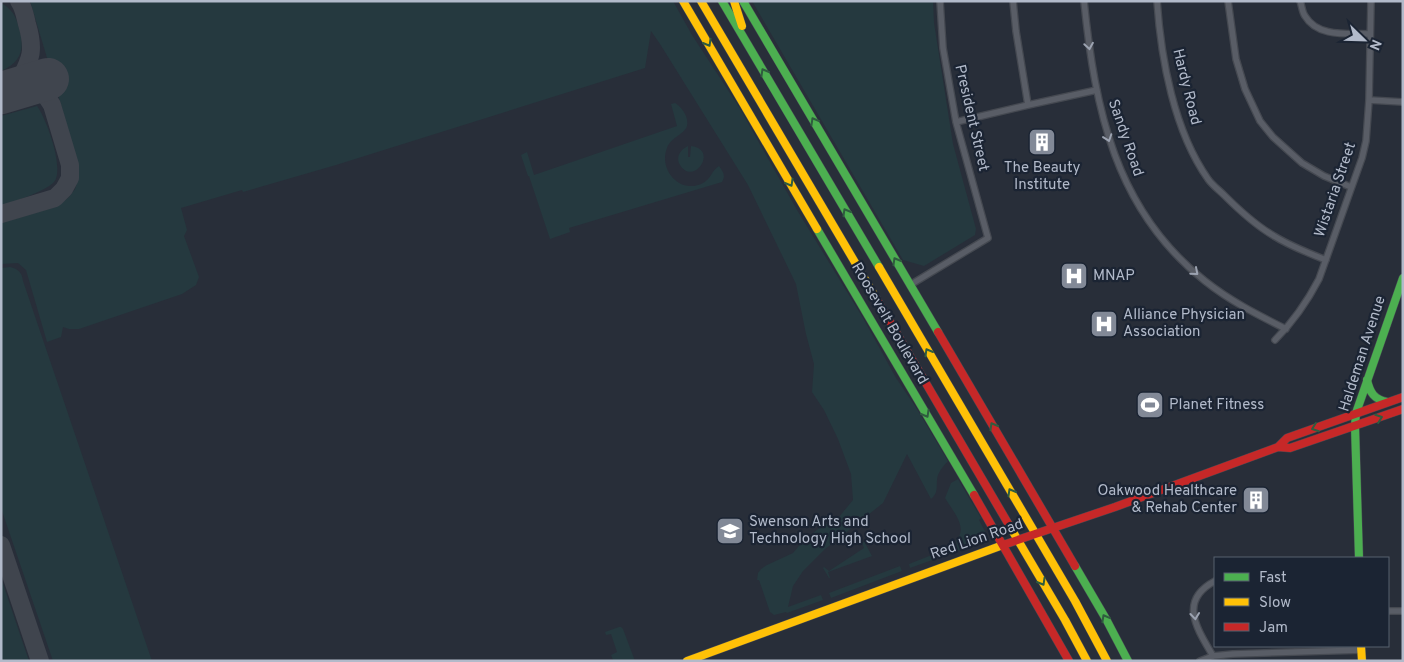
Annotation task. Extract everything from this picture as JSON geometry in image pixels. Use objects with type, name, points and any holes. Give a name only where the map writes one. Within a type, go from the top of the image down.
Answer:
[{"type":"main road","name":"Roosevelt Boulevard","points":[[683,1],[1070,661]]},
{"type":"main road","name":"Roosevelt Boulevard","points":[[701,1],[1018,540],[1087,661]]},
{"type":"main road","name":"Roosevelt Boulevard","points":[[722,1],[1075,601],[1108,661]]},
{"type":"main road","points":[[734,1],[748,46]]},
{"type":"main road","points":[[743,1],[1053,528],[1120,646],[1126,661]]},
{"type":"main road","points":[[751,116],[796,162]]},
{"type":"main road","name":"Haldeman Avenue","points":[[1359,557],[1356,413],[1403,278]]},
{"type":"main road","points":[[894,329],[915,395]]},
{"type":"main road","points":[[1368,380],[1369,389],[1375,398],[1378,401],[1388,402]]},
{"type":"main road","name":"Red Lion Road","points":[[1278,447],[1287,438],[1403,397]]},
{"type":"main road","name":"Red Lion Road","points":[[687,661],[1278,447],[1290,448],[1403,409]]},
{"type":"main road","points":[[1361,648],[1362,661]]},
{"type":"street","name":"President Street","points":[[910,285],[988,238],[956,122],[943,48],[940,1]]},
{"type":"street","points":[[1013,1],[1028,104]]},
{"type":"street","name":"Sandy Road","points":[[1084,1],[1088,40],[1105,127],[1117,164],[1132,195],[1148,221],[1178,258],[1205,282],[1243,307],[1286,329]]},
{"type":"street","name":"Hardy Road","points":[[1157,1],[1158,22],[1175,108],[1190,146],[1209,180],[1243,214],[1273,236],[1298,249],[1326,260]]},
{"type":"street","points":[[1228,1],[1236,59],[1245,89],[1260,121],[1273,138],[1302,163],[1324,176],[1352,187]]},
{"type":"street","points":[[1300,1],[1304,16],[1312,24],[1324,31],[1370,34]]},
{"type":"street","name":"Wistaria Street","points":[[1275,340],[1295,318],[1311,294],[1326,260],[1366,141],[1369,100],[1371,1]]},
{"type":"street","points":[[956,122],[1028,104],[1097,90]]},
{"type":"street","points":[[1369,100],[1403,102]]},
{"type":"street","points":[[1213,656],[1196,625],[1194,605],[1198,596],[1214,582]]},
{"type":"street","points":[[1389,611],[1403,611]]},
{"type":"street","points":[[1200,661],[1213,656],[1250,653],[1361,648]]},
{"type":"shaded area","points":[[30,1],[673,1],[692,35],[739,107],[797,210],[863,318],[896,378],[948,461],[938,475],[934,496],[931,499],[907,454],[883,503],[824,550],[803,571],[793,586],[788,607],[821,595],[823,600],[787,613],[774,615],[770,612],[759,580],[757,580],[758,573],[767,565],[793,553],[804,540],[822,526],[839,517],[853,500],[851,474],[838,439],[824,410],[812,392],[814,364],[796,284],[748,185],[651,31],[645,68],[336,165],[181,208],[187,230],[184,236],[199,277],[196,285],[182,294],[79,329],[63,327],[61,337],[47,342],[26,270],[18,263],[1,264],[1,223],[58,206],[75,189],[79,173]]},
{"type":"shaded area","points":[[752,1],[933,1],[934,23],[953,144],[976,229],[975,235],[924,266],[903,260]]},
{"type":"shaded area","points":[[1,3],[11,10],[15,16],[22,42],[18,59],[1,71]]},
{"type":"shaded area","points":[[675,103],[684,113],[687,119],[687,126],[667,148],[665,156],[669,172],[680,183],[687,186],[695,186],[706,181],[719,166],[724,175],[722,182],[569,228],[570,232],[550,239],[521,155],[527,152],[534,175],[677,126],[671,104]]},
{"type":"shaded area","points":[[37,106],[45,121],[53,144],[56,155],[57,175],[54,182],[44,189],[1,206],[1,116]]},
{"type":"shaded area","points":[[688,146],[688,157],[690,157],[691,146],[703,153],[704,159],[701,165],[692,172],[686,171],[680,165],[678,159],[681,151]]},
{"type":"shaded area","points":[[10,267],[22,275],[152,661],[53,661],[1,508],[1,268]]},
{"type":"shaded area","points":[[958,479],[981,518],[979,520],[988,540],[910,568],[909,564],[957,545],[956,540],[961,530],[960,525],[945,498],[951,483]]},
{"type":"shaded area","points":[[868,539],[865,543],[872,556],[828,572],[829,578],[824,567],[829,571],[864,548],[862,543]]},
{"type":"shaded area","points":[[900,566],[902,571],[831,598],[829,593]]},
{"type":"shaded area","points":[[1,578],[29,661],[1,661]]},
{"type":"shaded area","points":[[619,627],[623,629],[635,661],[610,661],[613,660],[611,655],[617,652],[611,634],[606,635],[605,632]]},
{"type":"taxiway","points":[[16,88],[28,64],[31,51],[30,35],[19,1]]},
{"type":"taxiway","points":[[1,214],[55,198],[64,189],[70,178],[70,165],[52,105],[37,82]]},
{"type":"taxiway","points":[[1,545],[40,661]]},
{"type":"runway","points":[[1,93],[48,79]]},
{"type":"traffic: fast","points":[[722,1],[879,267]]},
{"type":"traffic: fast","points":[[743,1],[938,332]]},
{"type":"traffic: fast","points":[[817,229],[974,495]]},
{"type":"traffic: fast","points":[[1359,557],[1356,413],[1403,278]]},
{"type":"traffic: fast","points":[[1367,380],[1373,395],[1387,402]]},
{"type":"traffic: fast","points":[[1075,566],[1128,661]]},
{"type":"traffic: slow","points":[[683,1],[817,229]]},
{"type":"traffic: slow","points":[[701,1],[876,298]]},
{"type":"traffic: slow","points":[[734,1],[742,26]]},
{"type":"traffic: slow","points":[[879,267],[1075,601],[1107,661]]},
{"type":"traffic: slow","points":[[1009,525],[1087,661]]},
{"type":"traffic: slow","points":[[687,661],[1003,545]]},
{"type":"traffic: slow","points":[[1361,647],[1362,661]]},
{"type":"traffic: jam","points":[[876,298],[1009,525]]},
{"type":"traffic: jam","points":[[938,332],[1075,566]]},
{"type":"traffic: jam","points":[[1278,447],[1287,438],[1403,397]]},
{"type":"traffic: jam","points":[[1003,545],[1115,507],[1278,447],[1290,448],[1403,409]]},
{"type":"traffic: jam","points":[[974,495],[1069,661]]},
{"type":"place","name":"The Beauty Institute","points":[[1042,142]]},
{"type":"place","name":"MNAP","points":[[1074,276]]},
{"type":"place","name":"Alliance Physician Association","points":[[1104,324]]},
{"type":"place","name":"Planet Fitness","points":[[1150,405]]},
{"type":"place","name":"Oakwood Healthcare & Rehab Center","points":[[1256,500]]},
{"type":"place","name":"Swenson Arts and Technology High School","points":[[730,531]]}]
